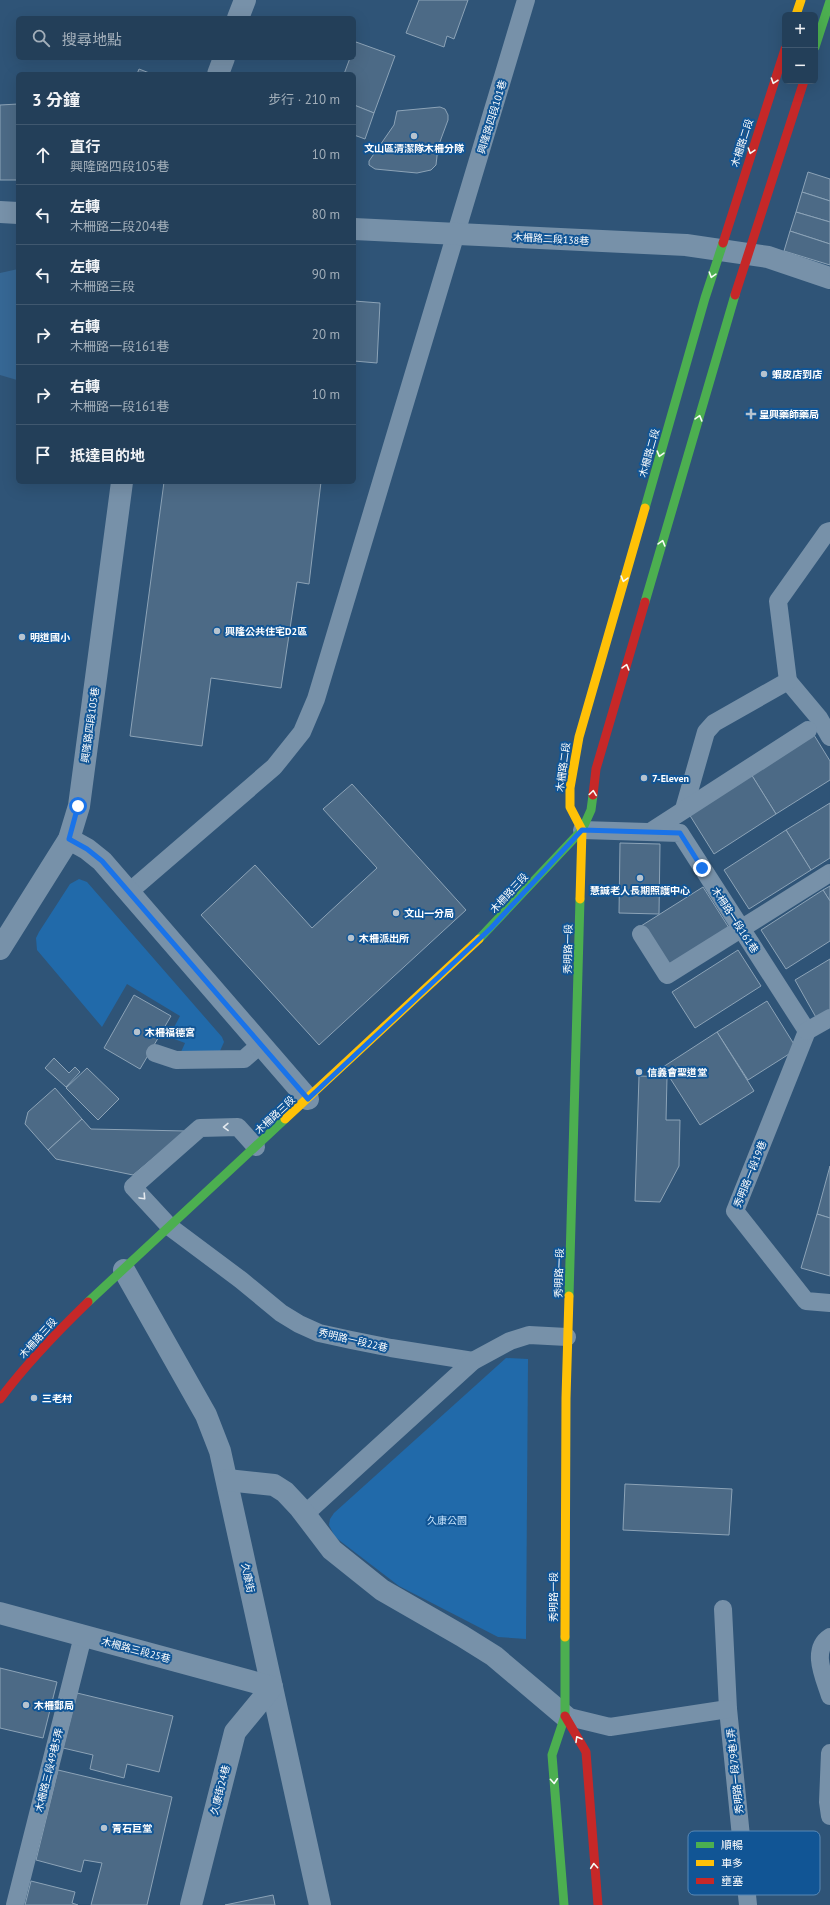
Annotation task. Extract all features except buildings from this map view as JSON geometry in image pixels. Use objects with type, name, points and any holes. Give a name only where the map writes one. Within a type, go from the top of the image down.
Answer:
[{"type":"main road","points":[[797,12],[801,0]]},
{"type":"main road","points":[[818,38],[830,1]]},
{"type":"main road","name":"木柵路二段","points":[[582,830],[570,807],[570,788],[579,737],[720,250],[782,58]]},
{"type":"main road","points":[[582,830],[591,810],[596,769],[748,254],[803,84]]},
{"type":"main road","name":"木柵路三段","points":[[0,1399],[14,1380],[55,1335],[491,928],[582,830]]},
{"type":"main road","name":"秀明路一段","points":[[564,1905],[552,1755],[565,1716],[568,1337],[582,830]]},
{"type":"main road","points":[[565,1716],[586,1752],[598,1905]]},
{"type":"street","points":[[239,16],[245,0]]},
{"type":"street","points":[[219,72],[223,60]]},
{"type":"street","points":[[0,212],[16,212]]},
{"type":"street","name":"木柵路二段138巷","points":[[356,229],[686,245],[768,257],[830,278]]},
{"type":"street","name":"興隆路四段105巷","points":[[0,949],[69,839],[81,791],[122,484]]},
{"type":"street","points":[[69,839],[87,849],[102,861],[308,1099]]},
{"type":"street","name":"久康街","points":[[124,1270],[206,1415],[220,1451],[320,1905]]},
{"type":"street","points":[[227,1480],[274,1485],[285,1492],[305,1514],[332,1550],[382,1590],[494,1656],[565,1716]]},
{"type":"street","name":"木柵路三段25巷","points":[[0,1613],[272,1687]]},
{"type":"street","name":"久康街24巷","points":[[190,1905],[235,1732],[272,1687]]},
{"type":"lane","name":"興隆路四段101巷","points":[[129,892],[274,767],[302,732],[316,699],[457,234],[526,0]]},
{"type":"lane","points":[[830,531],[827,532],[778,601],[788,681],[819,718],[830,737]]},
{"type":"lane","points":[[684,809],[706,732],[714,723],[788,681]]},
{"type":"lane","points":[[650,832],[808,730]]},
{"type":"lane","name":"木柵路一段161巷","points":[[582,830],[680,833],[807,1031]]},
{"type":"lane","points":[[641,934],[667,975],[830,873]]},
{"type":"lane","points":[[807,1031],[830,1018]]},
{"type":"lane","name":"秀明路一段19巷","points":[[807,1031],[735,1211],[806,1301],[830,1303]]},
{"type":"lane","points":[[155,1053],[176,1060],[244,1059],[261,1044]]},
{"type":"lane","name":"秀明路一段22巷","points":[[256,1147],[238,1127],[200,1128],[133,1187],[170,1227],[241,1280],[281,1313],[299,1324],[320,1333],[391,1348],[473,1361]]},
{"type":"lane","points":[[305,1514],[473,1361],[510,1341],[529,1335],[568,1337]]},
{"type":"lane","name":"秀明路一段79巷1弄","points":[[723,1610],[728,1709],[740,1831]]},
{"type":"lane","name":"木柵路三段49巷5弄","points":[[15,1905],[83,1636]]},
{"type":"lane","points":[[830,1637],[826,1640],[820,1651],[820,1662],[830,1696]]},
{"type":"lane","points":[[565,1716],[610,1727],[728,1709]]},
{"type":"lane","points":[[830,1753],[828,1802],[830,1816]]},
{"type":"lane","name":"秀明路一段79巷1弄","points":[[747,1895],[748,1905]]},
{"type":"green space","points":[[79,879],[87,882],[222,1037],[224,1042],[220,1051],[181,1052],[185,1043],[169,1037],[180,1016],[127,984],[102,1027],[37,950],[36,938],[39,932],[70,884]]},
{"type":"green space","name":"久康公園","points":[[506,1358],[528,1359],[526,1639],[498,1637],[399,1586],[335,1537],[329,1525],[330,1519],[334,1513]]},
{"type":"shaded area","points":[[16,269],[16,380],[0,375],[0,273]]},
{"type":"traffic: fast","points":[[818,38],[830,1]]},
{"type":"traffic: fast","points":[[645,508],[705,298],[723,243]]},
{"type":"traffic: fast","points":[[645,602],[735,295]]},
{"type":"traffic: fast","points":[[479,939],[582,830],[591,810],[593,795]]},
{"type":"traffic: fast","points":[[569,1296],[580,899]]},
{"type":"traffic: fast","points":[[88,1302],[285,1119]]},
{"type":"traffic: fast","points":[[564,1905],[552,1755],[565,1716],[565,1637]]},
{"type":"traffic: slow","points":[[797,12],[801,0]]},
{"type":"traffic: slow","points":[[582,830],[570,807],[570,788],[579,737],[645,508]]},
{"type":"traffic: slow","points":[[580,899],[582,830]]},
{"type":"traffic: slow","points":[[285,1119],[479,939]]},
{"type":"traffic: slow","points":[[565,1637],[566,1398],[569,1296]]},
{"type":"traffic: jam","points":[[723,243],[782,58]]},
{"type":"traffic: jam","points":[[735,295],[803,84]]},
{"type":"traffic: jam","points":[[593,795],[596,769],[645,602]]},
{"type":"traffic: jam","points":[[0,1399],[20,1373],[88,1302]]},
{"type":"traffic: jam","points":[[565,1716],[586,1752],[598,1905]]},
{"type":"place","name":"文山區清潔隊木柵分隊","points":[[414,136]]},
{"type":"place","name":"蝦皮店到店","points":[[764,374]]},
{"type":"place","name":"皇興藥師藥局","points":[[751,414]]},
{"type":"place","name":"興隆公共住宅D2區","points":[[217,631]]},
{"type":"place","name":"明道國小","points":[[22,637]]},
{"type":"place","name":"7-Eleven","points":[[644,778]]},
{"type":"place","name":"慧誠老人長期照護中心","points":[[640,878]]},
{"type":"place","name":"文山一分局","points":[[396,913]]},
{"type":"place","name":"木柵派出所","points":[[351,938]]},
{"type":"place","name":"木柵福德宮","points":[[137,1032]]},
{"type":"place","name":"信義會聖道堂","points":[[639,1072]]},
{"type":"place","name":"三老村","points":[[34,1398]]},
{"type":"place","name":"木柵郵局","points":[[26,1705]]},
{"type":"place","name":"青石巨堂","points":[[104,1828]]},
{"type":"route","points":[[78,806],[69,839],[87,849],[102,861],[308,1099],[491,928],[582,830],[680,833],[702,868]]}]
